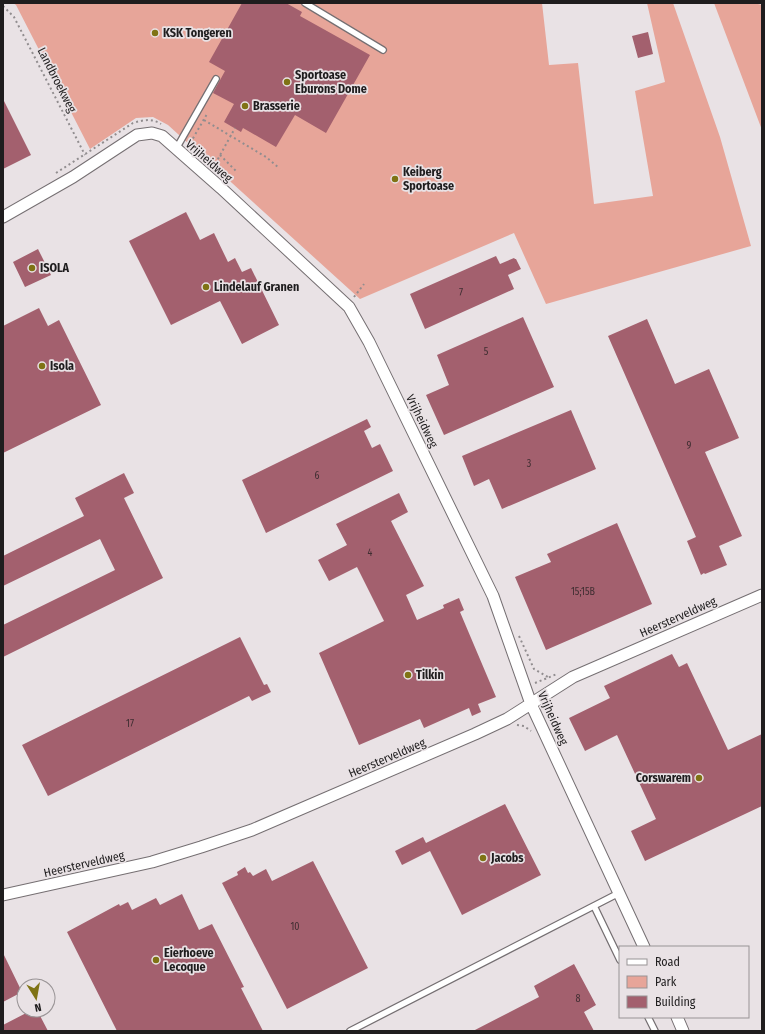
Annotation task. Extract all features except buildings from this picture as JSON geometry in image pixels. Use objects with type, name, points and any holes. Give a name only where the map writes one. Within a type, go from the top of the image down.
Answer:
[{"type":"street","name":"Vrijheidweg","points":[[3,217],[73,177],[137,135],[152,133],[162,136],[349,307],[369,342],[493,596],[531,704],[644,946]]},
{"type":"street","name":"Heersterveldweg","points":[[3,895],[152,862],[252,830],[475,734],[507,719],[573,677],[762,594]]},
{"type":"street","points":[[677,1018],[683,1031]]},
{"type":"lane","points":[[305,3],[383,50]]},
{"type":"lane","points":[[176,149],[216,79]]},
{"type":"lane","points":[[350,1031],[619,893]]},
{"type":"lane","points":[[594,906],[619,958]]},
{"type":"lane","points":[[648,1018],[655,1031]]},
{"type":"path","name":"Landbroekweg","points":[[3,6],[14,17],[90,166]]},
{"type":"path","points":[[52,176],[133,123],[145,119],[158,122],[166,127]]},
{"type":"path","points":[[204,120],[266,157],[279,168]]},
{"type":"path","points":[[207,165],[212,170],[235,128]]},
{"type":"path","points":[[220,155],[237,172]]},
{"type":"path","points":[[349,294],[353,300]]},
{"type":"path","points":[[518,633],[534,669],[548,677]]},
{"type":"green space","name":"Keiberg Sportoase","points":[[13,3],[542,3],[549,65],[578,63],[594,204],[653,196],[635,91],[665,82],[647,3],[673,3],[720,137],[751,246],[546,304],[514,233],[360,299],[168,125],[153,117],[136,118],[90,149],[16,5]]},
{"type":"green space","points":[[714,3],[754,3],[762,5],[762,130]]},
{"type":"place","name":"KSK Tongeren","points":[[155,33]]},
{"type":"place","name":"Sportoase Eburons Dome","points":[[287,82]]},
{"type":"place","name":"Brasserie","points":[[245,106]]},
{"type":"place","name":"Keiberg Sportoase","points":[[395,179]]},
{"type":"place","name":"ISOLA","points":[[32,268]]},
{"type":"place","name":"Lindelauf Granen","points":[[206,287]]},
{"type":"place","name":"Isola","points":[[42,366]]},
{"type":"place","name":"Tilkin","points":[[408,675]]},
{"type":"place","name":"Corswarem","points":[[699,778]]},
{"type":"place","name":"Jacobs","points":[[483,858]]},
{"type":"place","name":"Eierhoeve Lecoque","points":[[156,960]]}]
